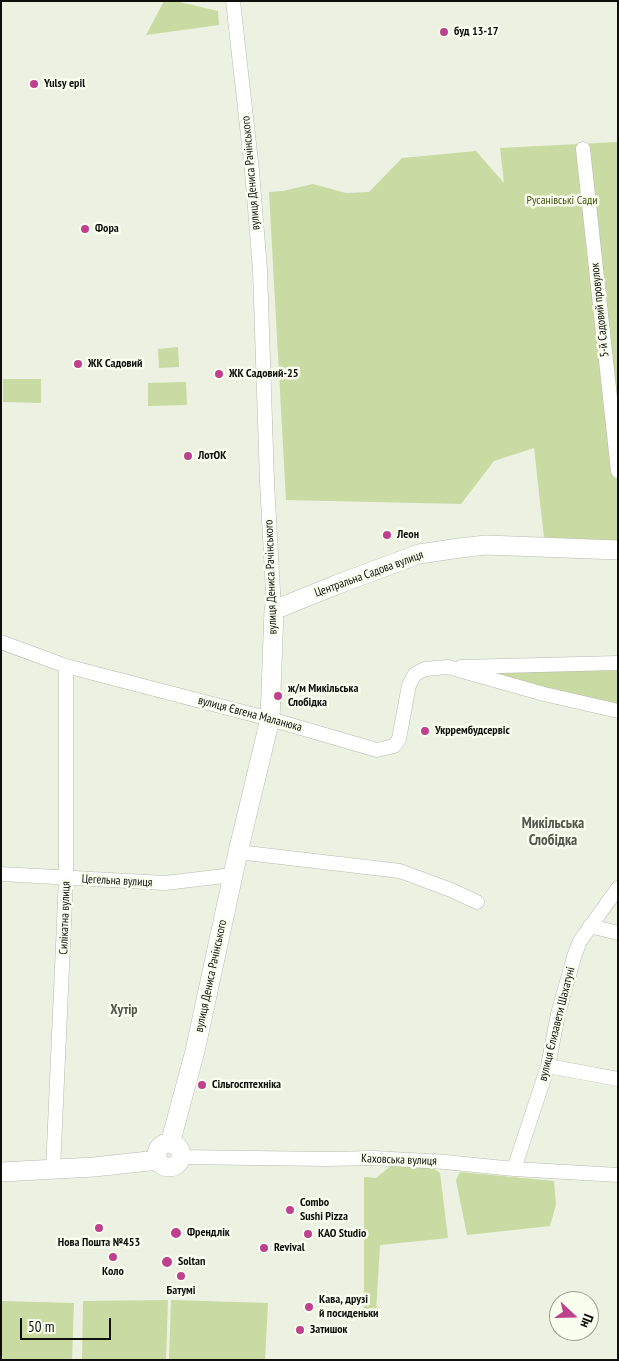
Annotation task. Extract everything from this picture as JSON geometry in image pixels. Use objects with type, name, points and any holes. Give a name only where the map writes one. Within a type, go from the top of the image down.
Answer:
[{"type":"main road","name":"Центральна Садова вулиця","points":[[274,610],[419,554],[486,545],[618,550]]},
{"type":"main road","name":"вулиця Дениса Рачінського","points":[[175,1150],[238,852],[270,719],[274,610]]},
{"type":"main road","points":[[1,1172],[94,1167],[158,1160],[157,1154],[164,1144],[175,1150]]},
{"type":"street","name":"вулиця Дениса Рачінського","points":[[233,1],[252,171],[260,270],[267,482],[274,610]]},
{"type":"street","name":"5-й Садовий провулок","points":[[583,149],[618,471]]},
{"type":"street","name":"вулиця Євгена Маланюка","points":[[1,642],[66,666],[270,719],[377,750],[394,746],[399,739],[409,685],[415,674],[425,669],[618,664]]},
{"type":"street","name":"Силікатна вулиця","points":[[54,1170],[66,878],[66,666]]},
{"type":"street","name":"вулиця Євгена Маланюка","points":[[448,667],[544,694],[618,711]]},
{"type":"street","points":[[238,852],[400,871],[477,902]]},
{"type":"street","name":"Цегельна вулиця","points":[[1,874],[165,883],[233,875]]},
{"type":"street","name":"вулиця Єлизавети Шахатуні","points":[[514,1169],[548,1066],[558,1014],[574,957],[580,941],[618,888]]},
{"type":"street","points":[[590,926],[618,933]]},
{"type":"street","points":[[548,1066],[618,1079]]},
{"type":"street","name":"Каховська вулиця","points":[[175,1150],[328,1159],[374,1158],[445,1162],[618,1176]]},
{"type":"green space","points":[[164,1],[175,1],[218,11],[219,25],[146,35]]},
{"type":"green space","name":"Русанівські Сади","points":[[618,142],[618,541],[544,538],[534,448],[494,461],[461,504],[286,500],[269,192],[283,191],[313,184],[346,193],[369,192],[402,158],[476,151],[504,183],[500,148]]},
{"type":"green space","points":[[178,347],[179,367],[159,368],[158,349]]},
{"type":"green space","points":[[3,379],[41,379],[41,403],[3,402]]},
{"type":"green space","points":[[186,382],[187,405],[148,406],[148,383]]},
{"type":"green space","points":[[476,670],[618,670],[618,705]]},
{"type":"green space","points":[[392,1165],[433,1168],[440,1173],[448,1238],[380,1245],[376,1312],[364,1313],[364,1177],[376,1178]]},
{"type":"green space","points":[[460,1172],[554,1181],[556,1205],[550,1226],[467,1235],[456,1180]]},
{"type":"green space","points":[[168,1300],[166,1360],[82,1360],[83,1301]]},
{"type":"green space","points":[[171,1300],[268,1303],[265,1360],[169,1360]]},
{"type":"green space","points":[[2,1301],[74,1303],[72,1360],[1,1360]]},
{"type":"place","name":"буд 13-17","points":[[444,32]]},
{"type":"place","name":"Yulsy epil","points":[[34,84]]},
{"type":"place","name":"Фора","points":[[85,229]]},
{"type":"place","name":"ЖК Садовий","points":[[78,364]]},
{"type":"place","name":"ЖК Садовий-25","points":[[219,374]]},
{"type":"place","name":"ЛотОК","points":[[188,456]]},
{"type":"place","name":"Леон","points":[[387,535]]},
{"type":"place","name":"ж/м Микільська Слобідка","points":[[278,696]]},
{"type":"place","name":"Укррембудсервіс","points":[[425,731]]},
{"type":"place","name":"Сільгосптехніка","points":[[202,1085]]},
{"type":"place","name":"Combo Sushi Pizza","points":[[290,1210]]},
{"type":"place","name":"Нова Пошта №453","points":[[99,1228]]},
{"type":"place","name":"Френдлік","points":[[176,1233]]},
{"type":"place","name":"KAO Studio","points":[[308,1234]]},
{"type":"place","name":"Revival","points":[[264,1248]]},
{"type":"place","name":"Коло","points":[[113,1257]]},
{"type":"place","name":"Soltan","points":[[167,1262]]},
{"type":"place","name":"Батумі","points":[[181,1276]]},
{"type":"place","name":"Кава, друзі й посиденьки","points":[[309,1307]]},
{"type":"place","name":"Затишок","points":[[300,1330]]},
{"type":"district","name":"Микільська Слобідка","points":[[553,832]]},
{"type":"district","name":"Хутір","points":[[124,1010]]}]
